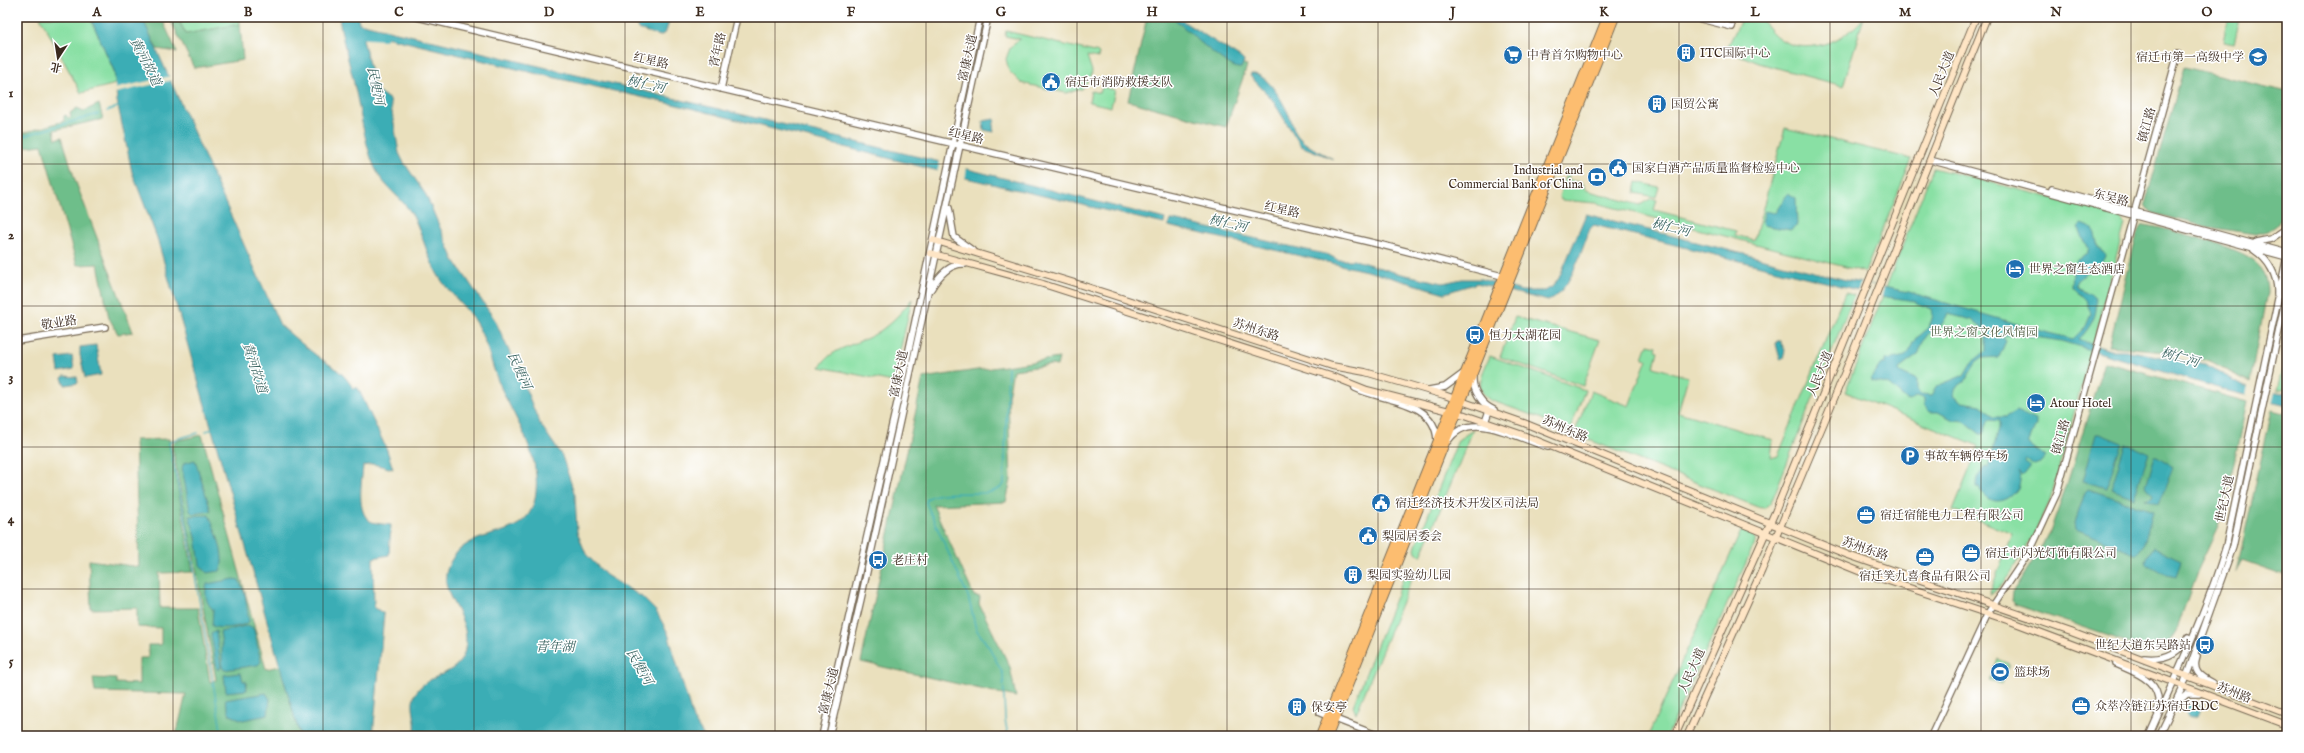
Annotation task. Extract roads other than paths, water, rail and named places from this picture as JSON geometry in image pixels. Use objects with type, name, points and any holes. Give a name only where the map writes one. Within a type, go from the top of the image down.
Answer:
[{"type":"highway","points":[[1507,278],[1606,17]]},
{"type":"highway","points":[[1320,736],[1441,445],[1507,278],[1615,17]]},
{"type":"highway","points":[[1328,716],[1328,736]]},
{"type":"main road","name":"人民大道","points":[[1675,736],[1766,533],[1976,17]]},
{"type":"main road","name":"人民大道","points":[[1687,736],[1776,538],[1987,17]]},
{"type":"main road","name":"苏州东路","points":[[933,240],[1078,284],[1332,366],[1365,372],[1458,400],[1571,443],[1848,555],[1994,604],[2177,672]]},
{"type":"main road","name":"苏州东路","points":[[930,253],[1043,284],[1337,378],[1367,390],[1486,422],[1566,452],[1861,572],[1988,613],[2173,682]]},
{"type":"main road","points":[[1853,322],[1863,326]]},
{"type":"main road","points":[[1806,436],[1816,441]]},
{"type":"main road","name":"苏州路","points":[[2177,672],[2287,714]]},
{"type":"main road","name":"苏州路","points":[[2173,682],[2287,725]]},
{"type":"street","name":"红星路","points":[[417,17],[1382,245],[1507,278]]},
{"type":"street","name":"青年路","points":[[721,89],[737,17]]},
{"type":"street","name":"富康大道","points":[[822,736],[921,296],[980,17]]},
{"type":"street","name":"富康大道","points":[[829,736],[881,510],[988,17]]},
{"type":"street","points":[[1693,17],[1732,26]]},
{"type":"street","name":"镇江路","points":[[1931,736],[1988,613],[2031,549],[2055,500],[2178,53]]},
{"type":"street","name":"东吴路","points":[[1930,158],[2287,256]]},
{"type":"street","points":[[948,200],[949,218],[954,237],[964,246],[981,255]]},
{"type":"street","points":[[2250,245],[2271,239],[2287,228]]},
{"type":"street","points":[[2250,245],[2261,254],[2274,273],[2278,289],[2277,306]]},
{"type":"street","name":"世纪大道","points":[[2149,736],[2219,570],[2226,546],[2261,387],[2287,256]]},
{"type":"street","points":[[921,296],[927,296],[939,276],[949,268],[959,264],[978,266]]},
{"type":"street","name":"世纪大道","points":[[2160,736],[2183,686],[2233,547],[2287,292]]},
{"type":"street","points":[[2276,345],[2287,305]]},
{"type":"street","name":"敬业路","points":[[17,341],[105,327]]},
{"type":"street","points":[[1425,389],[1445,387],[1470,371],[1475,389],[1483,403],[1489,408],[1544,429],[1571,443]]},
{"type":"street","points":[[1337,378],[1372,396],[1416,407],[1425,413],[1434,425],[1441,445],[1456,434],[1479,425],[1496,429],[1538,445],[1566,452]]},
{"type":"street","points":[[1486,422],[1489,411]]},
{"type":"street","points":[[873,508],[881,510]]},
{"type":"street","points":[[864,547],[872,549]]},
{"type":"street","points":[[2139,658],[2166,658],[2180,649],[2202,610]]},
{"type":"street","points":[[2209,613],[2195,663],[2195,669],[2202,678],[2219,688]]},
{"type":"street","points":[[2090,652],[2140,674],[2147,680],[2158,700],[2154,723]]},
{"type":"street","points":[[2160,736],[2182,696],[2195,693],[2225,702]]},
{"type":"street","points":[[1328,716],[1379,736]]},
{"type":"water","name":"黄河故道","points":[[90,17],[142,17],[280,325],[312,352],[341,373],[353,388],[358,388],[387,450],[393,469],[373,464],[363,466],[361,488],[361,505],[367,518],[372,522],[391,525],[389,555],[373,558],[374,607],[384,614],[373,736],[300,736],[157,238],[132,172],[117,101],[114,71]]},
{"type":"water","name":"青年湖","points":[[339,17],[358,17],[359,23],[932,160],[1165,219],[1164,224],[966,178],[690,108],[529,72],[361,31],[375,89],[390,100],[399,153],[426,195],[454,260],[495,320],[539,422],[562,456],[575,495],[577,532],[586,554],[606,575],[642,597],[656,611],[668,633],[693,719],[704,736],[414,736],[415,724],[413,702],[417,691],[423,684],[454,667],[460,661],[465,652],[466,639],[464,628],[461,618],[447,589],[446,579],[448,568],[454,556],[464,546],[476,540],[514,527],[524,519],[532,508],[536,492],[536,477],[530,448],[498,381],[486,345],[473,318],[442,282],[431,261],[413,216],[384,183],[372,162]]},
{"type":"water","points":[[638,17],[670,17],[666,32],[660,36],[638,29],[636,24]]},
{"type":"water","points":[[1172,17],[1176,17],[1241,58],[1244,61],[1241,68],[1227,63],[1217,56]]},
{"type":"water","points":[[1251,74],[1263,78],[1274,89],[1286,109],[1300,139],[1309,146],[1333,159],[1301,146],[1271,98],[1250,76]]},
{"type":"water","points":[[995,119],[993,127],[994,132],[984,130],[983,121]]},
{"type":"water","points":[[1788,193],[1796,198],[1797,225],[1790,230],[1762,225],[1764,211],[1775,213]]},
{"type":"water","points":[[1586,214],[1846,280],[1909,292],[2030,328],[2073,339],[2086,326],[2091,314],[2086,300],[2072,286],[2073,271],[2077,260],[2087,254],[2089,249],[2078,228],[2082,224],[2090,227],[2094,231],[2098,245],[2105,255],[2101,262],[2082,275],[2076,285],[2094,297],[2096,302],[2093,320],[2078,340],[2110,350],[2125,350],[2205,365],[2245,386],[2287,394],[2287,405],[2228,391],[2061,341],[2023,335],[2001,335],[2006,341],[1999,357],[1983,358],[1976,363],[1965,381],[1956,388],[1953,395],[1962,402],[1981,405],[1994,417],[2005,417],[2016,411],[2036,420],[2036,425],[2028,444],[2045,457],[2040,463],[2034,465],[2025,459],[2024,462],[2031,466],[2023,476],[2019,472],[2021,476],[2019,485],[2014,494],[2009,498],[1997,501],[1987,498],[1979,487],[1977,487],[1977,484],[1981,472],[1985,467],[1988,468],[1999,428],[1999,421],[1989,420],[1983,434],[1980,434],[1965,421],[1953,420],[1938,412],[1930,412],[1924,406],[1924,398],[1916,396],[1910,401],[1906,400],[1889,385],[1872,381],[1871,378],[1881,364],[1885,364],[1885,360],[1899,358],[1906,355],[1916,338],[1923,333],[1931,322],[1933,313],[1932,309],[1909,300],[1886,297],[1594,225],[1590,229],[1579,259],[1569,280],[1556,296],[1548,301],[1477,283],[1445,293],[1371,272],[1168,226],[1170,220],[1173,220],[1329,255],[1338,260],[1355,260],[1397,273],[1443,283],[1462,279],[1481,279],[1522,291],[1544,291],[1552,287],[1559,278]],"holes":[[[1948,314],[1972,320],[1986,332],[1986,351],[1971,363],[1964,375],[1937,386],[1931,395],[1920,394],[1917,391],[1917,380],[1900,372],[1899,369],[1918,355],[1923,341],[1930,332],[1942,324]]]},
{"type":"water","points":[[1777,341],[1780,341],[1785,350],[1783,358],[1780,359],[1776,344]]},
{"type":"water","points":[[96,345],[101,375],[85,378],[80,355],[80,347]]},
{"type":"water","points":[[72,356],[74,369],[59,372],[57,358]]},
{"type":"water","points":[[64,376],[77,377],[78,383],[65,385],[62,378]]},
{"type":"water","points":[[2096,434],[2100,434],[2122,443],[2106,488],[2083,481]]},
{"type":"water","points":[[2125,444],[2129,444],[2149,453],[2134,498],[2111,489]]},
{"type":"water","points":[[2155,457],[2158,457],[2173,467],[2159,504],[2145,499],[2152,497],[2153,494],[2146,485]]},
{"type":"water","points":[[195,460],[211,511],[193,514],[190,511],[182,468],[184,463]]},
{"type":"water","points":[[2088,489],[2153,511],[2143,547],[2137,554],[2076,529],[2075,523],[2085,492]]},
{"type":"water","points":[[209,515],[219,543],[222,565],[220,571],[207,573],[200,565],[196,537],[189,516]]},
{"type":"water","points":[[2154,547],[2182,560],[2177,577],[2166,575],[2147,564],[2146,560]]},
{"type":"water","points":[[234,579],[239,580],[245,594],[249,622],[231,627],[220,628],[212,626],[213,609],[209,605],[206,598],[207,584]]},
{"type":"water","points":[[245,626],[252,627],[254,630],[261,662],[258,665],[224,670],[222,667],[222,645],[220,632]]},
{"type":"water","points":[[216,631],[221,667],[219,670],[217,669],[211,634]]},
{"type":"water","points":[[241,673],[243,681],[246,681],[247,690],[226,692],[224,675]]},
{"type":"water","points":[[266,693],[270,699],[268,715],[243,720],[230,715],[225,700]]},
{"type":"water","points":[[2193,703],[2198,705],[2200,710],[2198,715],[2193,717],[2188,715],[2186,710],[2188,705]]},
{"type":"waterway","name":"树仁河","points":[[352,34],[384,36]]},
{"type":"waterway","points":[[107,111],[120,106]]},
{"type":"waterway","points":[[17,138],[98,114]]},
{"type":"waterway","points":[[1008,367],[1004,484],[998,489],[990,492],[935,495],[927,499],[926,503],[968,596],[976,629],[989,647],[1003,674],[1005,719],[1008,736]]},
{"type":"waterway","points":[[206,431],[213,429]]},
{"type":"waterway","points":[[198,433],[173,440],[169,443],[187,527],[222,736]]},
{"type":"place","name":"ITC国际中心","points":[[1686,53]]},
{"type":"place","name":"中青首尔购物中心","points":[[1513,55]]},
{"type":"place","name":"宿迁市第一高级中学","points":[[2258,57]]},
{"type":"place","name":"宿迁市消防救援支队","points":[[1051,82]]},
{"type":"place","name":"国贸公寓","points":[[1657,104]]},
{"type":"place","name":"国家白酒产品质量监督检验中心","points":[[1618,168]]},
{"type":"place","name":"Industrial and Commercial Bank of China","points":[[1597,177]]},
{"type":"place","name":"世界之窗生态酒店","points":[[2015,269]]},
{"type":"place","name":"恒力太湖花园","points":[[1475,335]]},
{"type":"place","name":"Atour Hotel","points":[[2036,403]]},
{"type":"place","name":"事故车辆停车场","points":[[1910,456]]},
{"type":"place","name":"宿迁经济技术开发区司法局","points":[[1381,503]]},
{"type":"place","name":"宿迁宿能电力工程有限公司","points":[[1866,515]]},
{"type":"place","name":"梨园居委会","points":[[1368,536]]},
{"type":"place","name":"宿迁市闪光灯饰有限公司","points":[[1971,553]]},
{"type":"place","name":"宿迁笑九喜食品有限公司","points":[[1925,557]]},
{"type":"place","name":"老庄村","points":[[878,560]]},
{"type":"place","name":"梨园实验幼儿园","points":[[1353,575]]},
{"type":"place","name":"世纪大道东吴路站","points":[[2205,645]]},
{"type":"place","name":"篮球场","points":[[2000,672]]},
{"type":"place","name":"众萃冷链江苏宿迁RDC","points":[[2081,706]]},
{"type":"place","name":"保安亭","points":[[1297,707]]},
{"type":"water label","name":"民便河","points":[[375,86]]},
{"type":"water label","name":"民便河","points":[[519,371]]},
{"type":"water label","name":"民便河","points":[[639,667]]},
{"type":"park label","name":"世界之窗文化风情园","points":[[1984,332]]}]
